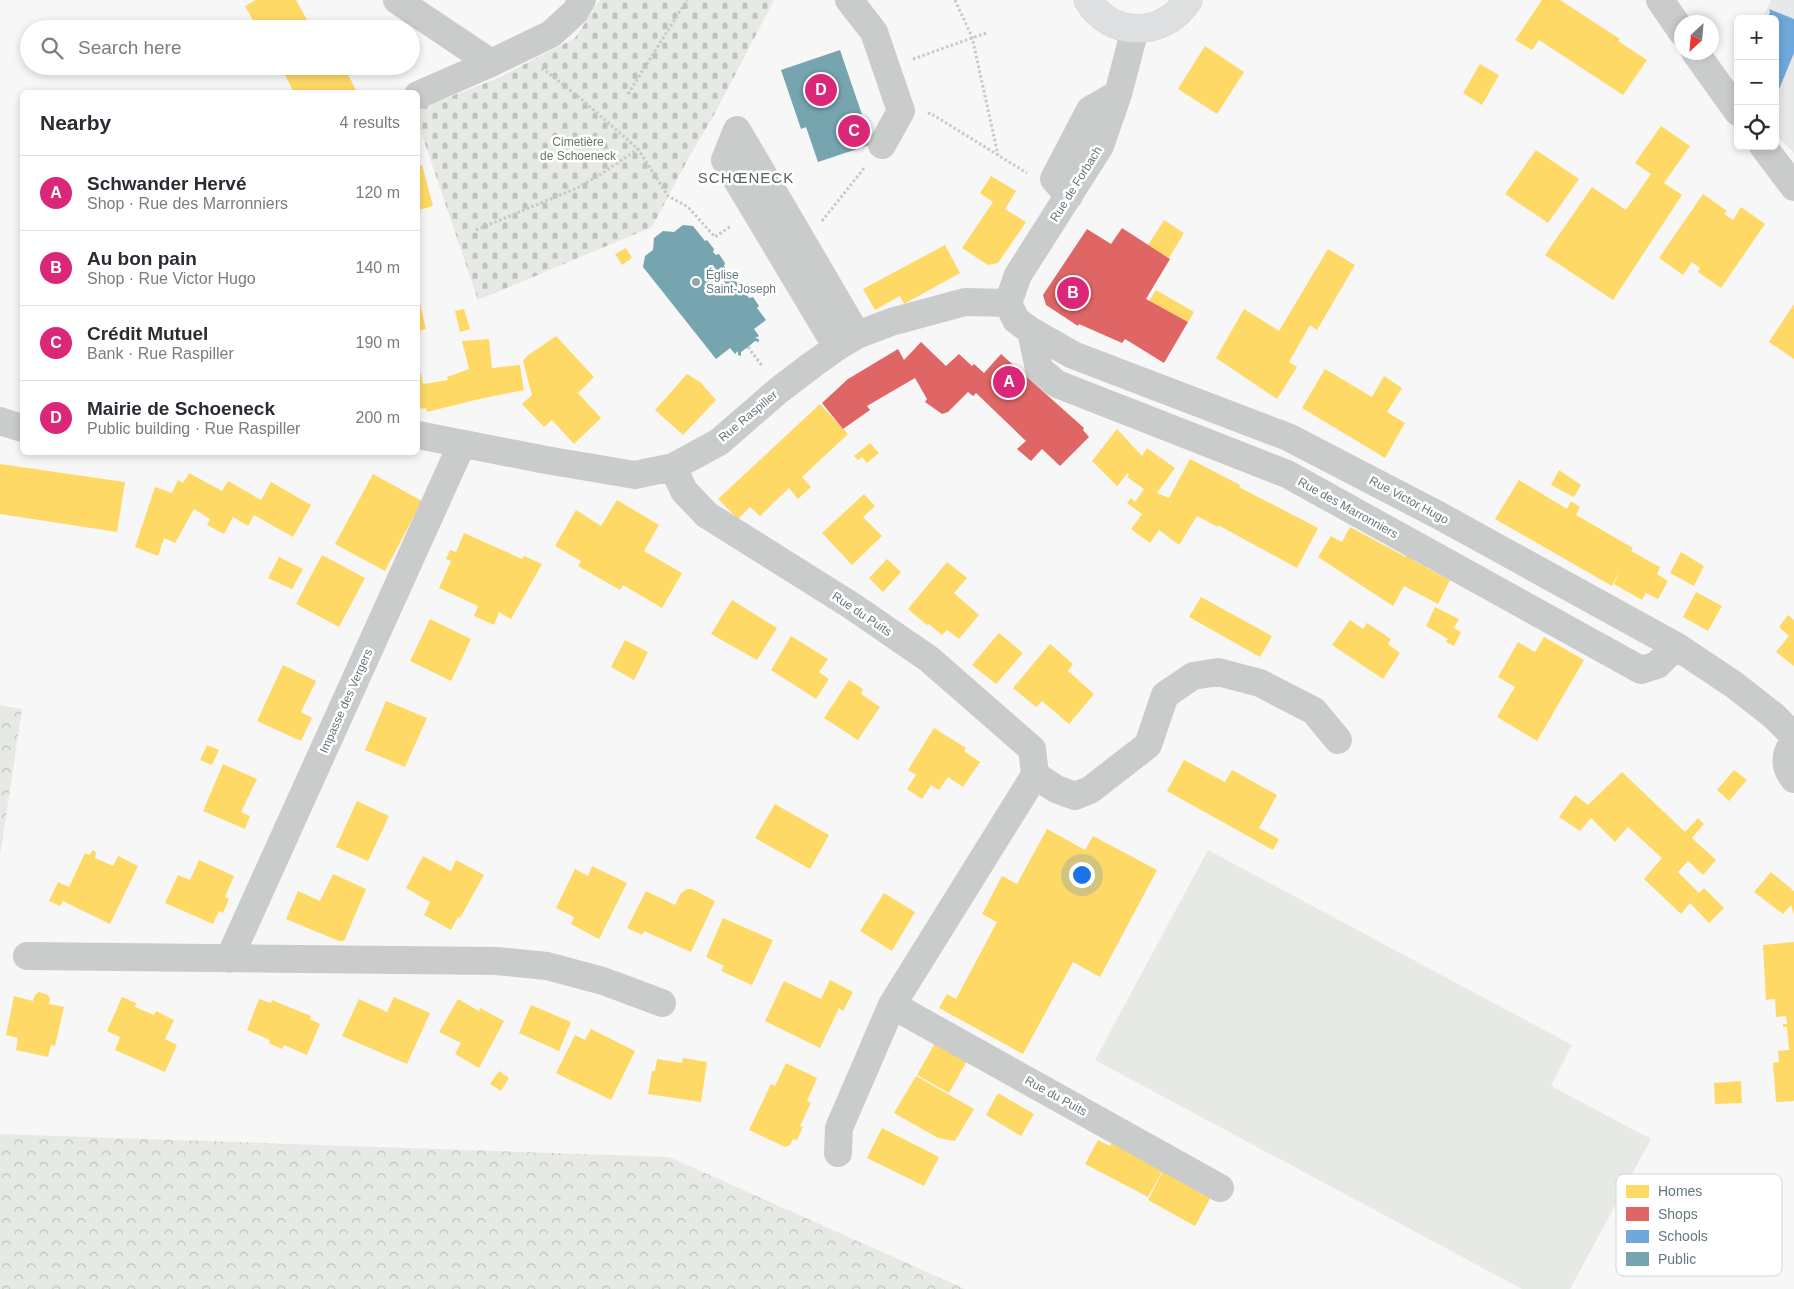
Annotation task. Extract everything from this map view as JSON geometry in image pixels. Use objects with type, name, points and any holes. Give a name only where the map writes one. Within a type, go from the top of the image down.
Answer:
[{"type":"main road","points":[[1088,0],[1097,13],[1105,19],[1120,26],[1135,29],[1146,28],[1168,21],[1180,11],[1188,0]]},
{"type":"street","points":[[397,0],[491,63]]},
{"type":"street","points":[[420,94],[551,34],[575,12],[582,0]]},
{"type":"street","points":[[849,0],[874,32],[901,111],[888,134]]},
{"type":"street","points":[[1660,0],[1674,20]]},
{"type":"street","name":"Rue de Forbach","points":[[1008,303],[1018,275],[1070,196],[1054,179],[1090,110],[1118,94],[1135,29]]},
{"type":"street","points":[[1701,60],[1734,106]]},
{"type":"street","points":[[737,130],[804,244],[847,341],[724,160],[737,130]]},
{"type":"street","points":[[1766,150],[1794,187]]},
{"type":"street","name":"Rue Raspiller","points":[[420,435],[635,475],[672,467],[719,442],[780,390],[847,341],[891,322],[965,302],[1008,303]]},
{"type":"street","name":"Rue Victor Hugo","points":[[1008,303],[1016,320],[1072,355],[1288,438],[1431,512],[1676,646],[1734,684],[1774,716],[1794,736]]},
{"type":"street","name":"Rue des Marronniers","points":[[1031,331],[1039,369],[1058,384],[1287,474],[1641,670],[1657,665],[1676,646]]},
{"type":"street","points":[[0,421],[20,427]]},
{"type":"street","name":"Impasse des Vergers","points":[[229,959],[462,444]]},
{"type":"street","name":"Rue du Puits","points":[[672,467],[684,491],[707,515],[852,606],[929,659],[1032,749],[1035,775]]},
{"type":"street","points":[[838,1153],[839,1128],[892,1005],[1035,775],[1056,790],[1075,796],[1090,790],[1148,745],[1165,694],[1193,676],[1218,672],[1260,683],[1314,711],[1338,740]]},
{"type":"street","points":[[1794,742],[1789,749],[1786,762],[1787,769],[1794,779]]},
{"type":"street","points":[[27,956],[496,961],[547,966],[603,980],[662,1003]]},
{"type":"street","name":"Rue du Puits","points":[[892,1005],[1220,1188]]},
{"type":"path","points":[[628,94],[687,0]]},
{"type":"path","points":[[955,0],[972,37],[998,155]]},
{"type":"path","points":[[886,69],[986,33]]},
{"type":"path","points":[[541,68],[580,98],[638,150],[668,196],[688,207],[715,237]]},
{"type":"path","points":[[804,244],[888,134],[930,113],[1032,176]]},
{"type":"path","points":[[476,230],[576,188],[638,150]]},
{"type":"shaded area","points":[[1771,0],[1794,0],[1794,153],[1779,137],[1779,15],[1764,15]]},
{"type":"green space","name":"Cimetière de Schoeneck","points":[[600,0],[774,0],[715,113],[652,227],[478,300],[420,129],[420,108],[496,79],[575,38]]},
{"type":"green space","points":[[0,705],[22,709],[0,856]]},
{"type":"green space","points":[[1208,850],[1572,1045],[1551,1086],[1651,1139],[1632,1174],[1616,1174],[1616,1204],[1570,1289],[1522,1289],[1095,1060]]},
{"type":"green space","points":[[0,1134],[669,1157],[965,1289],[0,1289]]},
{"type":"building: Homes","points":[[256,0],[296,0],[307,20],[253,20],[245,6]]},
{"type":"building: Homes","points":[[1542,0],[1560,0],[1620,39],[1618,41],[1647,60],[1623,95],[1539,40],[1532,50],[1515,40]]},
{"type":"building: Homes","points":[[1205,46],[1244,72],[1217,114],[1178,89]]},
{"type":"building: Homes","points":[[1480,64],[1499,75],[1482,105],[1463,93]]},
{"type":"building: Homes","points":[[285,75],[348,75],[356,90],[293,90]]},
{"type":"building: Homes","points":[[1661,126],[1690,146],[1664,183],[1682,195],[1613,300],[1545,255],[1592,187],[1626,210],[1651,174],[1635,163]]},
{"type":"building: Homes","points":[[1536,150],[1579,179],[1548,223],[1505,194]]},
{"type":"building: Homes","points":[[422,165],[433,206],[420,210],[420,166]]},
{"type":"building: Homes","points":[[991,176],[1016,191],[1005,209],[1026,222],[998,263],[988,265],[962,248],[993,202],[980,193]]},
{"type":"building: Homes","points":[[1703,194],[1727,211],[1724,214],[1733,220],[1741,207],[1765,224],[1721,288],[1698,272],[1700,268],[1692,262],[1683,275],[1659,258]]},
{"type":"building: Homes","points":[[1164,220],[1184,233],[1169,258],[1148,245]]},
{"type":"building: Homes","points":[[945,245],[960,273],[904,304],[900,296],[875,310],[863,289]]},
{"type":"building: Homes","points":[[626,248],[632,258],[622,265],[615,254]]},
{"type":"building: Homes","points":[[1328,249],[1355,265],[1317,330],[1310,325],[1289,362],[1297,367],[1277,399],[1216,358],[1244,309],[1279,331]]},
{"type":"building: Homes","points":[[1156,290],[1194,312],[1188,322],[1149,301]]},
{"type":"building: Homes","points":[[420,303],[426,329],[420,330]]},
{"type":"building: Homes","points":[[1794,304],[1794,359],[1769,342]]},
{"type":"building: Homes","points":[[464,309],[470,329],[460,332],[455,311]]},
{"type":"building: Homes","points":[[556,336],[594,377],[578,393],[601,418],[574,444],[552,420],[544,427],[522,404],[532,395],[523,361],[527,356]]},
{"type":"building: Homes","points":[[489,339],[492,368],[520,365],[524,390],[427,412],[426,408],[420,409],[420,373],[423,384],[448,380],[447,377],[469,369],[462,341]]},
{"type":"building: Homes","points":[[1325,369],[1372,397],[1384,376],[1402,388],[1387,412],[1405,423],[1385,458],[1302,408]]},
{"type":"building: Homes","points":[[687,374],[700,382],[716,400],[683,435],[655,410]]},
{"type":"building: Homes","points":[[820,404],[848,434],[802,477],[811,487],[798,499],[789,488],[760,516],[750,507],[738,519],[718,499]]},
{"type":"building: Homes","points":[[1117,429],[1142,456],[1147,448],[1175,468],[1157,493],[1169,498],[1190,459],[1318,528],[1297,568],[1218,525],[1218,527],[1197,516],[1179,545],[1159,530],[1150,543],[1131,529],[1142,514],[1127,503],[1131,498],[1135,502],[1144,489],[1127,477],[1129,474],[1117,486],[1092,461]]},
{"type":"building: Homes","points":[[870,443],[879,453],[867,463],[862,457],[858,460],[854,456]]},
{"type":"building: Homes","points":[[0,464],[125,482],[117,532],[0,514]]},
{"type":"building: Homes","points":[[1559,470],[1581,485],[1574,497],[1551,485]]},
{"type":"building: Homes","points":[[189,473],[222,491],[228,481],[261,500],[271,482],[311,505],[293,537],[254,515],[248,526],[233,517],[224,534],[207,525],[210,519],[194,509],[175,543],[164,538],[158,556],[135,547],[155,487],[172,493],[178,480],[183,483]]},
{"type":"building: Homes","points":[[373,474],[422,501],[385,571],[335,544]]},
{"type":"building: Homes","points":[[1519,480],[1567,509],[1571,501],[1580,507],[1576,515],[1633,548],[1631,551],[1660,567],[1657,574],[1668,581],[1658,599],[1646,593],[1642,600],[1614,584],[1620,570],[1612,586],[1495,519]]},
{"type":"building: Homes","points":[[864,494],[875,506],[863,517],[882,536],[852,565],[822,533]]},
{"type":"building: Homes","points":[[617,500],[659,525],[644,551],[682,573],[662,608],[623,585],[620,590],[578,566],[581,561],[555,546],[576,510],[601,526]]},
{"type":"building: Homes","points":[[1350,527],[1406,557],[1408,553],[1416,557],[1414,561],[1422,565],[1425,561],[1428,562],[1425,567],[1450,580],[1438,604],[1404,586],[1393,606],[1318,557],[1331,536],[1342,542]]},
{"type":"building: Homes","points":[[464,533],[522,559],[524,556],[542,564],[511,619],[499,612],[494,625],[474,616],[478,606],[439,588],[451,561],[446,559],[450,550],[456,552]]},
{"type":"building: Homes","points":[[1681,552],[1704,566],[1694,586],[1670,573]]},
{"type":"building: Homes","points":[[322,555],[365,578],[339,627],[296,604]]},
{"type":"building: Homes","points":[[279,557],[303,569],[292,589],[268,578]]},
{"type":"building: Homes","points":[[887,559],[901,572],[883,592],[869,578]]},
{"type":"building: Homes","points":[[947,562],[967,578],[954,593],[979,615],[959,639],[947,630],[942,635],[908,609]]},
{"type":"building: Homes","points":[[1696,592],[1722,606],[1708,631],[1683,617]]},
{"type":"building: Homes","points":[[1201,597],[1272,636],[1260,657],[1189,617]]},
{"type":"building: Homes","points":[[732,600],[777,628],[757,660],[711,634]]},
{"type":"building: Homes","points":[[1435,607],[1459,619],[1454,628],[1461,632],[1454,646],[1446,642],[1448,639],[1426,626]]},
{"type":"building: Homes","points":[[1788,615],[1794,620],[1794,666],[1776,652],[1789,636],[1779,627]]},
{"type":"building: Homes","points":[[430,619],[471,639],[451,681],[410,661]]},
{"type":"building: Homes","points":[[1350,620],[1363,629],[1367,623],[1391,639],[1388,644],[1400,653],[1383,679],[1332,645]]},
{"type":"building: Homes","points":[[999,633],[1023,653],[996,684],[972,665]]},
{"type":"building: Homes","points":[[791,636],[828,659],[819,672],[829,679],[816,699],[771,670]]},
{"type":"building: Homes","points":[[1544,637],[1584,660],[1537,741],[1497,717],[1515,687],[1498,677],[1518,642],[1535,652]]},
{"type":"building: Homes","points":[[625,640],[648,652],[634,680],[611,667]]},
{"type":"building: Homes","points":[[1050,644],[1073,664],[1068,671],[1094,694],[1069,724],[1042,701],[1036,707],[1013,688]]},
{"type":"building: Homes","points":[[283,665],[316,681],[301,712],[312,718],[301,741],[257,721]]},
{"type":"building: Homes","points":[[849,680],[863,689],[861,694],[880,707],[858,740],[824,718]]},
{"type":"building: Homes","points":[[386,701],[427,718],[405,767],[365,750]]},
{"type":"building: Homes","points":[[934,728],[966,748],[964,751],[980,762],[963,787],[948,777],[939,790],[931,785],[922,799],[907,789],[916,775],[908,770]]},
{"type":"building: Homes","points":[[207,745],[219,750],[212,765],[200,760]]},
{"type":"building: Homes","points":[[1184,760],[1225,782],[1232,770],[1277,795],[1259,828],[1279,839],[1273,850],[1167,791]]},
{"type":"building: Homes","points":[[223,764],[257,779],[241,812],[250,816],[245,829],[203,811]]},
{"type":"building: Homes","points":[[1734,770],[1747,780],[1729,801],[1717,790]]},
{"type":"building: Homes","points":[[1622,772],[1685,832],[1698,818],[1704,824],[1692,838],[1716,860],[1703,875],[1688,861],[1678,872],[1699,893],[1704,888],[1724,908],[1709,923],[1690,903],[1681,914],[1644,879],[1662,858],[1628,827],[1615,842],[1591,818],[1580,831],[1559,817],[1575,795],[1588,805]]},
{"type":"building: Homes","points":[[357,801],[389,816],[368,861],[336,847]]},
{"type":"building: Homes","points":[[775,804],[829,835],[810,869],[755,838]]},
{"type":"building: Homes","points":[[1047,829],[1085,850],[1093,836],[1157,870],[1100,977],[1073,962],[1023,1054],[939,1008],[947,994],[956,999],[997,922],[982,914],[1002,876],[1017,884]]},
{"type":"building: Homes","points":[[93,850],[96,852],[95,858],[113,866],[118,856],[138,866],[110,924],[63,901],[60,906],[49,901],[58,882],[69,887],[85,853],[89,855]]},
{"type":"building: Homes","points":[[423,856],[451,871],[456,860],[484,875],[460,918],[458,917],[451,930],[424,915],[430,902],[406,888]]},
{"type":"building: Homes","points":[[199,860],[234,876],[225,897],[229,899],[223,913],[219,911],[213,924],[165,903],[178,875],[190,880]]},
{"type":"building: Homes","points":[[592,866],[627,883],[599,939],[571,924],[574,917],[556,908],[575,869],[588,876]]},
{"type":"building: Homes","points":[[1771,872],[1794,891],[1794,915],[1791,905],[1783,914],[1754,892]]},
{"type":"building: Homes","points":[[333,874],[366,889],[344,941],[339,941],[286,919],[298,891],[320,901]]},
{"type":"building: Homes","points":[[687,889],[692,889],[715,901],[691,952],[644,931],[642,935],[627,928],[646,891],[675,905],[681,893]]},
{"type":"building: Homes","points":[[884,893],[915,912],[892,951],[860,931]]},
{"type":"building: Homes","points":[[723,918],[773,940],[752,985],[721,971],[724,966],[706,957]]},
{"type":"building: Homes","points":[[1794,942],[1794,1101],[1776,1102],[1773,1063],[1779,1062],[1778,1051],[1789,1050],[1787,1027],[1783,1027],[1783,1024],[1787,1024],[1786,1016],[1776,1017],[1775,999],[1766,1000],[1763,945]]},
{"type":"building: Homes","points":[[830,980],[853,992],[843,1011],[839,1008],[820,1048],[765,1021],[784,981],[821,999]]},
{"type":"building: Homes","points":[[39,992],[48,995],[50,999],[49,1004],[64,1007],[55,1046],[51,1045],[48,1057],[16,1050],[18,1038],[6,1035],[14,996],[33,1001],[35,995]]},
{"type":"building: Homes","points":[[122,997],[136,1003],[135,1007],[154,1015],[156,1011],[174,1020],[165,1039],[177,1045],[165,1072],[115,1050],[120,1037],[107,1031]]},
{"type":"building: Homes","points":[[394,997],[430,1013],[407,1064],[342,1036],[359,999],[387,1012]]},
{"type":"building: Homes","points":[[259,999],[271,1003],[272,1000],[311,1016],[310,1019],[320,1024],[307,1055],[284,1045],[282,1049],[269,1043],[270,1040],[247,1030]]},
{"type":"building: Homes","points":[[458,999],[479,1011],[480,1008],[504,1021],[479,1068],[455,1054],[461,1043],[439,1032]]},
{"type":"building: Homes","points":[[531,1005],[571,1022],[559,1051],[519,1033]]},
{"type":"building: Homes","points":[[591,1029],[635,1051],[611,1100],[556,1073],[575,1035],[585,1040]]},
{"type":"building: Homes","points":[[935,1043],[967,1061],[949,1093],[917,1075]]},
{"type":"building: Homes","points":[[683,1058],[707,1062],[701,1102],[648,1094],[652,1071],[655,1071],[657,1059],[682,1063]]},
{"type":"building: Homes","points":[[786,1063],[817,1078],[807,1101],[811,1103],[800,1126],[803,1127],[797,1140],[793,1139],[790,1145],[785,1147],[749,1130],[771,1084],[775,1086]]},
{"type":"building: Homes","points":[[499,1071],[509,1078],[501,1091],[490,1084]]},
{"type":"building: Homes","points":[[916,1076],[974,1109],[955,1141],[938,1138],[894,1113]]},
{"type":"building: Homes","points":[[1741,1081],[1742,1103],[1715,1104],[1714,1083]]},
{"type":"building: Homes","points":[[998,1093],[1034,1114],[1021,1136],[986,1115]]},
{"type":"building: Homes","points":[[882,1128],[939,1157],[924,1186],[867,1158]]},
{"type":"building: Homes","points":[[1114,1138],[1165,1166],[1148,1197],[1085,1164],[1098,1140],[1110,1146]]},
{"type":"building: Homes","points":[[1164,1169],[1212,1195],[1195,1226],[1148,1200]]},
{"type":"building: Shops","points":[[1122,228],[1170,259],[1146,299],[1188,322],[1164,363],[1125,339],[1122,343],[1079,324],[1078,326],[1046,305],[1043,295],[1087,229],[1111,244]]},
{"type":"building: Shops","points":[[921,342],[946,366],[959,354],[972,366],[974,364],[984,373],[1001,354],[1084,428],[1083,430],[1089,437],[1060,466],[1042,449],[1031,461],[1017,449],[1026,441],[976,393],[973,396],[968,392],[948,412],[942,414],[925,402],[927,399],[915,378],[867,406],[870,410],[843,429],[822,403],[848,379],[898,349],[904,360]]},
{"type":"building: Schools","points":[[1769,9],[1794,19],[1794,53],[1779,89],[1779,15],[1769,15]]},
{"type":"building: Public","points":[[840,50],[872,144],[818,162],[806,127],[801,129],[781,70]]},
{"type":"building: Public","name":"Église Saint-Joseph","points":[[683,225],[693,226],[705,241],[707,240],[714,249],[713,252],[716,255],[719,254],[725,263],[724,266],[749,298],[753,297],[759,306],[757,308],[766,320],[754,329],[759,336],[755,338],[759,339],[759,342],[755,341],[741,352],[741,356],[738,355],[738,351],[735,354],[730,348],[716,359],[643,267],[645,256],[653,250],[654,238],[663,231],[674,232]]},
{"type":"place","name":"Mairie de Schoeneck","points":[[821,90]]},
{"type":"place","name":"Crédit Mutuel","points":[[854,131]]},
{"type":"place","name":"Église Saint-Joseph","points":[[696,282]]},
{"type":"place","name":"Au bon pain","points":[[1073,293]]},
{"type":"place","name":"Schwander Hervé","points":[[1009,382]]},
{"type":"district","name":"SCHŒNECK","points":[[746,177]]}]
